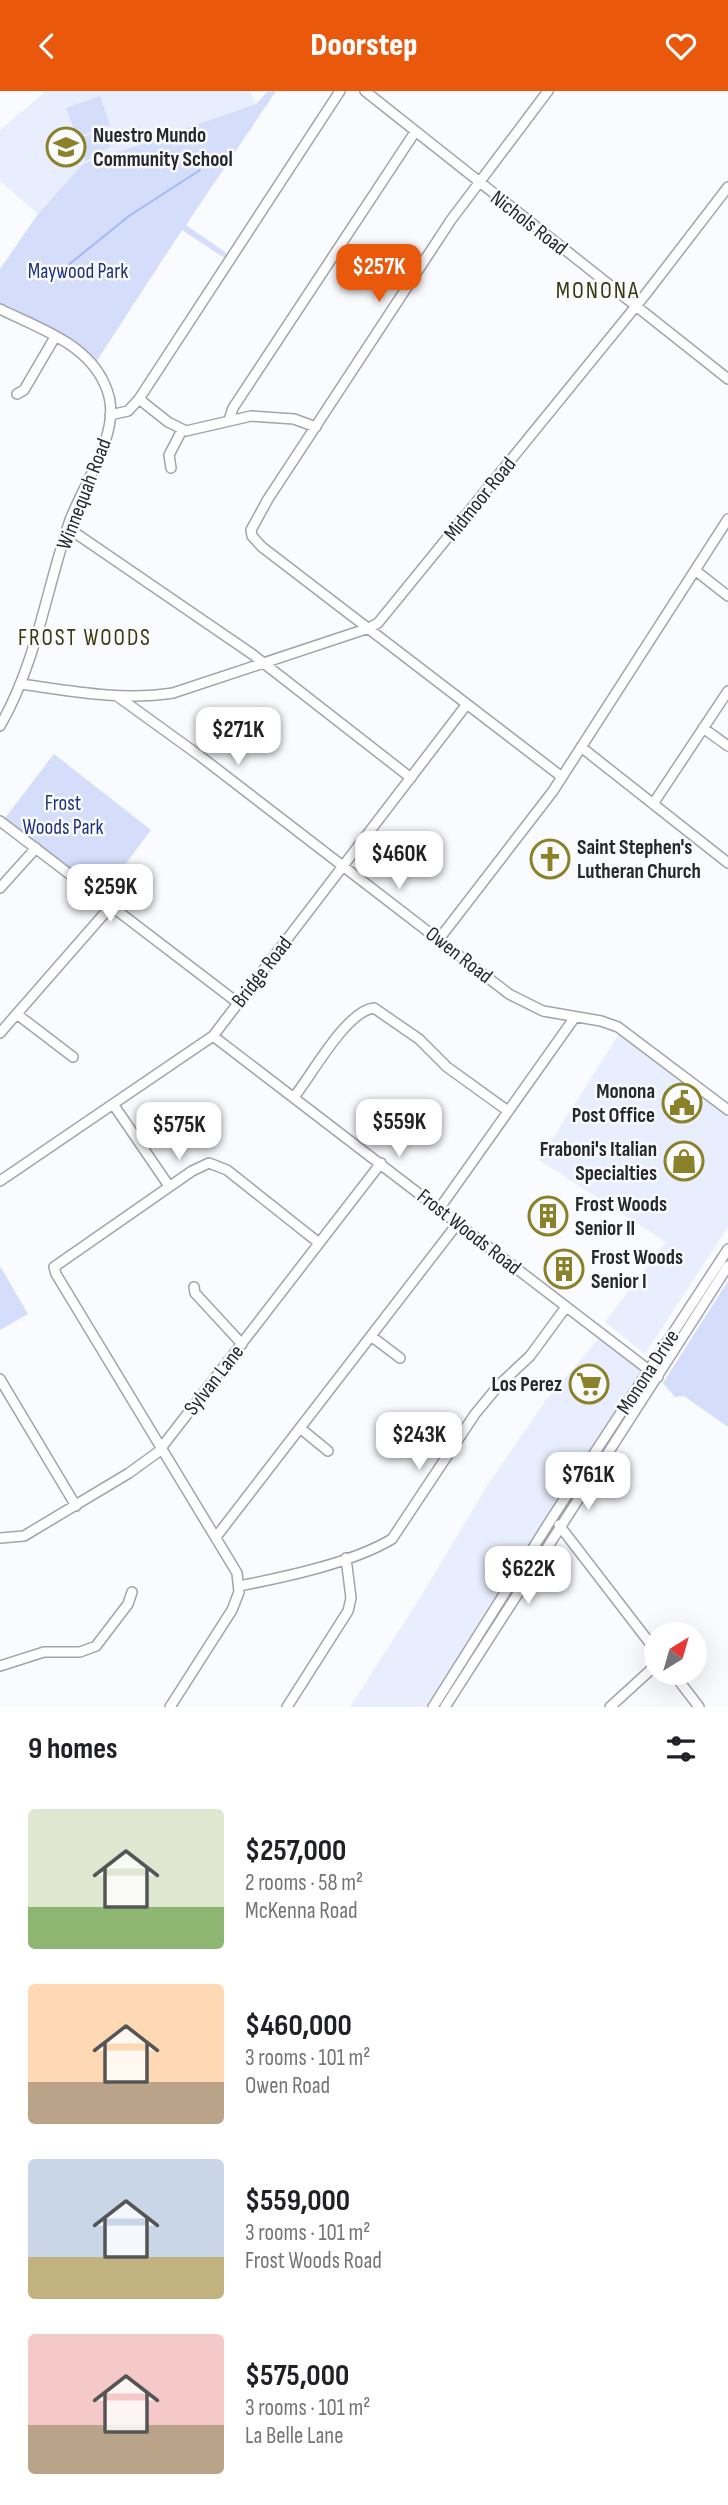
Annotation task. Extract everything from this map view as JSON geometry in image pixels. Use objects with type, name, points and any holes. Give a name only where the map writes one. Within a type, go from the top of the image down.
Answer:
[{"type":"street","points":[[110,415],[128,411],[139,399],[340,91]]},
{"type":"street","name":"Nichols Road","points":[[365,91],[728,379]]},
{"type":"street","points":[[548,91],[452,220],[257,517],[251,532],[262,547],[562,777]]},
{"type":"street","points":[[229,420],[233,408],[415,132]]},
{"type":"street","name":"Midmoor Road","points":[[116,695],[153,697],[173,694],[378,623],[636,307],[728,187]]},
{"type":"street","name":"Winnequah Road","points":[[0,309],[76,349],[94,365],[108,393],[110,415],[102,449],[68,528],[29,664],[0,726]]},
{"type":"street","points":[[18,394],[24,390],[55,337]]},
{"type":"street","points":[[139,399],[182,430],[197,430],[251,416],[283,417],[304,421],[316,427]]},
{"type":"street","points":[[171,468],[169,458],[182,430]]},
{"type":"street","points":[[439,939],[562,777],[728,519]]},
{"type":"street","points":[[68,528],[263,663],[411,778]]},
{"type":"street","points":[[696,571],[728,596]]},
{"type":"street","name":"Owen Road","points":[[21,684],[116,695],[520,1001],[543,1011],[618,1027],[728,1109]]},
{"type":"street","points":[[653,804],[728,691]]},
{"type":"street","name":"Midmoor Road","points":[[134,708],[153,697]]},
{"type":"street","name":"Bridge Road","points":[[0,1181],[213,1036],[467,704]]},
{"type":"street","points":[[703,728],[728,746]]},
{"type":"street","points":[[581,747],[728,863]]},
{"type":"street","points":[[0,821],[238,1003]]},
{"type":"street","points":[[0,888],[36,848]]},
{"type":"street","points":[[0,1033],[111,906]]},
{"type":"street","points":[[293,1097],[353,1019],[366,1009],[374,1008],[415,1035],[447,1067],[508,1111]]},
{"type":"street","points":[[18,1015],[73,1056]]},
{"type":"street","points":[[439,1209],[575,1017]]},
{"type":"street","name":"Frost Woods Road","points":[[213,1036],[658,1377]]},
{"type":"street","points":[[113,1104],[169,1186]]},
{"type":"street","name":"Sylvan Lane","points":[[0,1538],[24,1536],[129,1473],[162,1448],[381,1163]]},
{"type":"street","points":[[170,1707],[229,1616],[238,1596],[239,1586],[233,1565],[54,1267],[202,1164],[215,1164],[227,1170],[319,1243]]},
{"type":"street","points":[[216,1537],[458,1223]]},
{"type":"street","name":"Monona Drive","points":[[432,1707],[728,1249]]},
{"type":"street","name":"Monona Drive","points":[[445,1707],[728,1266]]},
{"type":"street","points":[[194,1287],[195,1293],[242,1344]]},
{"type":"street","points":[[239,1586],[377,1548],[397,1534],[475,1414],[499,1385],[530,1356],[566,1307]]},
{"type":"street","points":[[371,1336],[400,1357]]},
{"type":"street","points":[[0,1379],[76,1506]]},
{"type":"street","points":[[300,1428],[328,1451]]},
{"type":"street","points":[[552,1518],[644,1635]]},
{"type":"street","points":[[287,1707],[348,1612],[351,1598],[346,1558]]},
{"type":"street","points":[[0,1666],[44,1652],[80,1652],[96,1646],[128,1604],[132,1592]]},
{"type":"street","points":[[610,1707],[644,1676]]},
{"type":"street","points":[[682,1685],[699,1707]]},
{"type":"shaded area","name":"Nuestro Mundo Community School","points":[[46,91],[250,91],[256,104],[83,164],[38,214],[0,181],[0,130]]},
{"type":"shaded area","points":[[619,1034],[728,1117],[728,1227],[645,1354],[605,1322],[666,1242],[539,1160]]},
{"type":"shaded area","points":[[602,1335],[649,1370],[433,1707],[350,1707],[489,1483],[546,1400]]},
{"type":"green space","name":"Maywood Park","points":[[268,91],[276,91],[186,225],[232,257],[229,261],[182,230],[94,365],[83,354],[0,309],[0,269],[38,214],[83,164],[256,104]]},
{"type":"green space","points":[[100,96],[110,125],[77,137],[66,108]]},
{"type":"green space","points":[[104,131],[111,136],[110,147],[86,161],[82,154],[79,154],[76,142],[81,137]]},
{"type":"green space","name":"Frost Woods Park","points":[[54,754],[151,830],[100,898],[2,822]]},
{"type":"green space","points":[[0,1266],[28,1314],[0,1330]]},
{"type":"green space","points":[[728,1281],[728,1427],[684,1396],[675,1397],[663,1383]]},
{"type":"waterway","points":[[67,266],[129,216],[200,170]]},
{"type":"place","name":"Nuestro Mundo Community School","points":[[66,147]]},
{"type":"place","name":"Saint Stephen's Lutheran Church","points":[[550,859]]},
{"type":"place","name":"Monona Post Office","points":[[682,1103]]},
{"type":"place","name":"Fraboni's Italian Specialties","points":[[684,1161]]},
{"type":"place","name":"Frost Woods Senior II","points":[[548,1216]]},
{"type":"place","name":"Frost Woods Senior I","points":[[564,1269]]},
{"type":"place","name":"Los Perez","points":[[589,1384]]},
{"type":"district","name":"MONONA","points":[[598,290]]},
{"type":"district","name":"FROST WOODS","points":[[85,638]]}]
